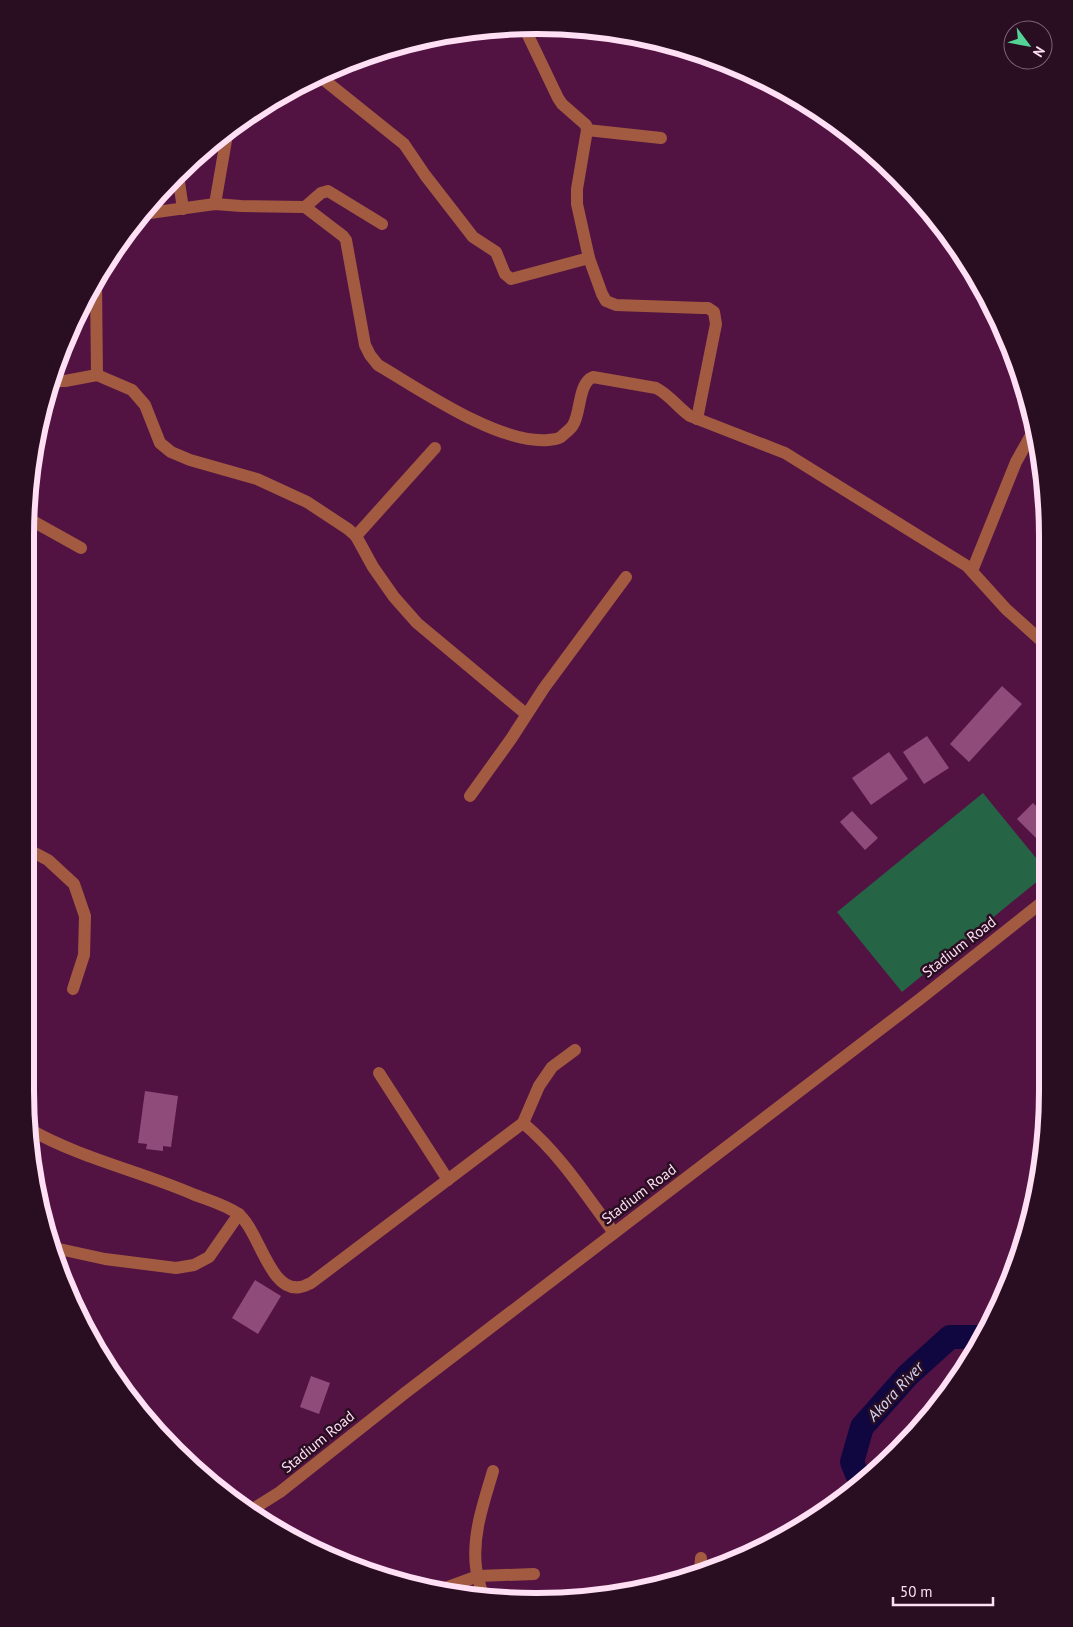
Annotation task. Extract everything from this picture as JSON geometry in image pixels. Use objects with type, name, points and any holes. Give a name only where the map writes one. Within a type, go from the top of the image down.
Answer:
[{"type":"street","points":[[527,34],[558,98],[562,104],[584,121],[587,130],[576,197],[589,258],[606,301],[612,304],[708,308],[714,312],[716,324],[697,419]]},
{"type":"street","points":[[325,81],[404,144],[425,175],[473,237],[496,252],[505,274],[511,279],[589,258]]},
{"type":"street","points":[[587,130],[661,138]]},
{"type":"street","points":[[215,204],[226,142]]},
{"type":"street","points":[[179,183],[183,208]]},
{"type":"street","points":[[305,207],[321,194],[328,191],[382,224]]},
{"type":"street","points":[[153,212],[215,204],[305,207],[346,240],[365,345],[370,354],[378,364],[460,413],[498,430],[535,441],[559,439],[573,425],[584,386],[593,377],[656,388],[666,392],[684,412],[697,419],[785,453],[967,566],[1006,609],[1039,639]]},
{"type":"street","points":[[96,294],[97,374]]},
{"type":"street","points":[[58,381],[97,374],[132,390],[146,405],[160,443],[171,452],[190,460],[258,479],[307,502],[348,528],[356,536],[373,567],[394,597],[418,623],[526,714]]},
{"type":"street","points":[[972,571],[1016,462],[1030,437]]},
{"type":"street","points":[[356,536],[435,448]]},
{"type":"street","points":[[34,522],[80,548]]},
{"type":"street","points":[[470,796],[511,739],[526,714],[626,577]]},
{"type":"street","points":[[34,853],[48,860],[74,884],[85,916],[84,955],[73,989]]},
{"type":"street","name":"Stadium Road","points":[[255,1508],[280,1492],[404,1392],[920,999],[1039,905]]},
{"type":"street","points":[[36,1133],[74,1152],[176,1186],[238,1214],[248,1227],[278,1279],[290,1287],[301,1288],[311,1283],[523,1123],[539,1086],[552,1067],[575,1050]]},
{"type":"street","points":[[379,1073],[448,1180]]},
{"type":"street","points":[[523,1123],[540,1137],[566,1167],[614,1233]]},
{"type":"street","points":[[59,1248],[105,1259],[176,1268],[194,1265],[209,1257],[238,1214]]},
{"type":"street","points":[[481,1590],[475,1541],[493,1471]]},
{"type":"street","points":[[700,1566],[701,1558]]},
{"type":"street","points":[[451,1586],[478,1576],[534,1574]]},
{"type":"green space","points":[[983,793],[1039,862],[1039,880],[902,992],[837,912]]},
{"type":"building","points":[[1002,686],[1022,704],[969,762],[950,744]]},
{"type":"building","points":[[927,736],[949,768],[924,784],[903,752]]},
{"type":"building","points":[[889,752],[908,779],[871,805],[852,778]]},
{"type":"building","points":[[1033,803],[1039,809],[1039,841],[1017,819]]},
{"type":"building","points":[[852,811],[878,838],[865,850],[840,822]]},
{"type":"building","points":[[145,1091],[178,1096],[171,1147],[163,1146],[163,1151],[146,1149],[147,1144],[138,1143]]},
{"type":"building","points":[[255,1280],[281,1296],[258,1334],[232,1318]]},
{"type":"building","points":[[311,1376],[330,1383],[319,1414],[300,1407]]},
{"type":"waterway","name":"Akora River","points":[[858,1476],[852,1462],[862,1427],[908,1375],[950,1337],[975,1337]]}]
